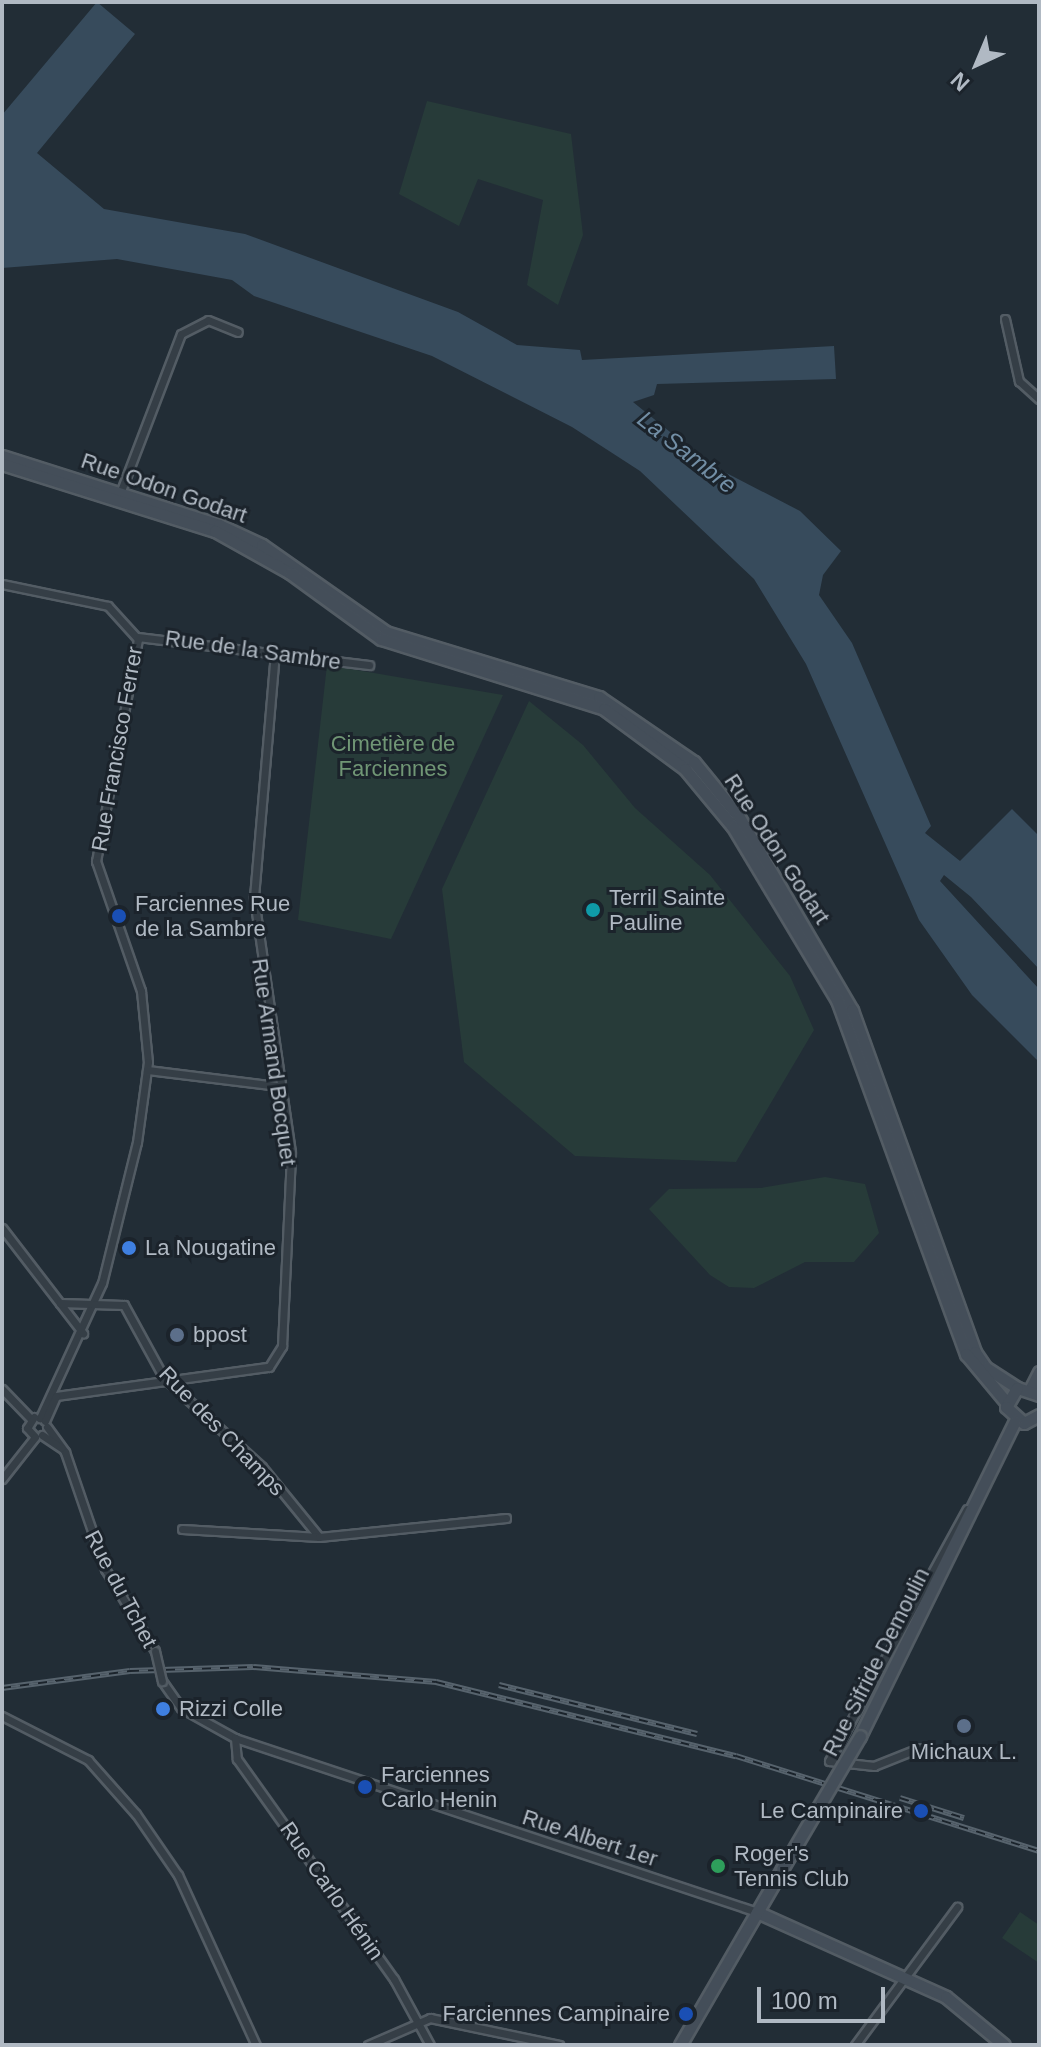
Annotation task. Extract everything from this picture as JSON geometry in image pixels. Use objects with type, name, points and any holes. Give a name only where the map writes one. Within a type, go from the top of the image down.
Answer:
[{"type":"main road","name":"Rue Odon Godart","points":[[2,456],[262,545],[386,632],[599,697],[694,762],[739,817],[852,1010],[975,1352],[985,1367],[1017,1388]]},
{"type":"main road","name":"Rue Odon Godart","points":[[2,464],[119,496],[253,550],[381,639],[604,709],[711,794],[837,1000],[966,1354],[1006,1402]]},
{"type":"main road","points":[[1039,1372],[1035,1391],[1017,1388],[1006,1402],[1015,1421],[1039,1415]]},
{"type":"main road","name":"Rue Sifride Demoulin","points":[[680,2045],[860,1736],[936,1593],[980,1490],[1015,1421]]},
{"type":"main road","name":"Rue Albert 1er","points":[[757,1912],[946,1997],[1003,2045]]},
{"type":"street","points":[[1005,319],[1019,381],[1039,399]]},
{"type":"street","points":[[119,496],[181,334],[208,320],[238,332]]},
{"type":"street","name":"Rue Francisco Ferrer","points":[[2,584],[108,606],[137,637],[96,861],[141,991],[147,1070],[137,1142],[95,1303],[56,1396],[41,1421],[38,1436],[2,1479]]},
{"type":"street","name":"Rue de la Sambre","points":[[137,637],[369,665]]},
{"type":"street","name":"Rue Armand Bocquet","points":[[56,1396],[164,1378],[269,1367],[282,1346],[291,1152],[277,1086],[254,897],[275,654]]},
{"type":"street","points":[[147,1070],[277,1086]]},
{"type":"street","points":[[2,1228],[83,1333]]},
{"type":"street","name":"Rue des Champs","points":[[60,1303],[113,1302],[133,1313],[164,1378],[262,1467],[319,1537]]},
{"type":"street","name":"Rue du Tchet","points":[[2,1389],[41,1421],[65,1452],[105,1569],[155,1651],[162,1681]]},
{"type":"street","points":[[41,1421],[27,1428],[65,1452]]},
{"type":"street","points":[[919,1748],[866,1767],[829,1761],[980,1490]]},
{"type":"street","points":[[182,1529],[319,1537],[506,1518]]},
{"type":"street","name":"Rue Albert 1er","points":[[162,1681],[181,1708],[235,1738],[757,1912]]},
{"type":"street","points":[[2,1716],[88,1760],[136,1814],[178,1875],[256,2045]]},
{"type":"street","name":"Rue Carlo Hénin","points":[[235,1738],[237,1759],[420,2020],[430,2045]]},
{"type":"street","points":[[855,2045],[957,1907]]},
{"type":"street","points":[[368,2045],[420,2020],[559,2045]]},
{"type":"green space","points":[[427,101],[571,134],[583,235],[558,305],[527,285],[543,200],[478,179],[459,226],[399,194]]},
{"type":"green space","name":"Cimetière de Farciennes","points":[[327,665],[503,695],[391,939],[298,920]]},
{"type":"green space","name":"Terril Sainte Pauline","points":[[529,701],[583,745],[635,808],[710,875],[790,976],[814,1030],[736,1162],[575,1156],[464,1062],[442,889]]},
{"type":"green space","points":[[825,1177],[865,1184],[879,1233],[854,1262],[805,1262],[754,1288],[729,1287],[710,1275],[649,1209],[669,1189],[761,1188]]},
{"type":"green space","points":[[1020,1912],[1039,1925],[1039,1963],[1002,1938]]},
{"type":"water","name":"La Sambre","points":[[97,2],[135,34],[37,153],[104,209],[245,234],[458,312],[517,345],[580,350],[582,360],[834,346],[836,379],[657,384],[654,395],[633,402],[711,465],[800,511],[841,551],[823,575],[819,595],[852,643],[931,826],[925,833],[960,861],[1012,809],[1039,836],[1039,969],[971,897],[944,875],[940,881],[1039,989],[1039,1062],[972,995],[919,920],[806,664],[754,579],[640,471],[572,427],[432,356],[254,296],[232,280],[117,259],[2,268],[2,115]]},
{"type":"railway","points":[[2,1688],[130,1671],[253,1667],[436,1682],[736,1756],[1039,1851]]},
{"type":"railway","points":[[499,1685],[697,1734]]},
{"type":"railway","points":[[900,1798],[964,1818]]},
{"type":"place","name":"Terril Sainte Pauline","points":[[593,910]]},
{"type":"place","name":"Farciennes Rue de la Sambre","points":[[119,916]]},
{"type":"place","name":"La Nougatine","points":[[129,1248]]},
{"type":"place","name":"bpost","points":[[177,1335]]},
{"type":"place","name":"Rizzi Colle","points":[[163,1709]]},
{"type":"place","name":"Michaux L.","points":[[964,1726]]},
{"type":"place","name":"Farciennes Carlo Henin","points":[[365,1787]]},
{"type":"place","name":"Le Campinaire","points":[[921,1811]]},
{"type":"place","name":"Roger's Tennis Club","points":[[718,1866]]},
{"type":"place","name":"Farciennes Campinaire","points":[[686,2014]]}]
